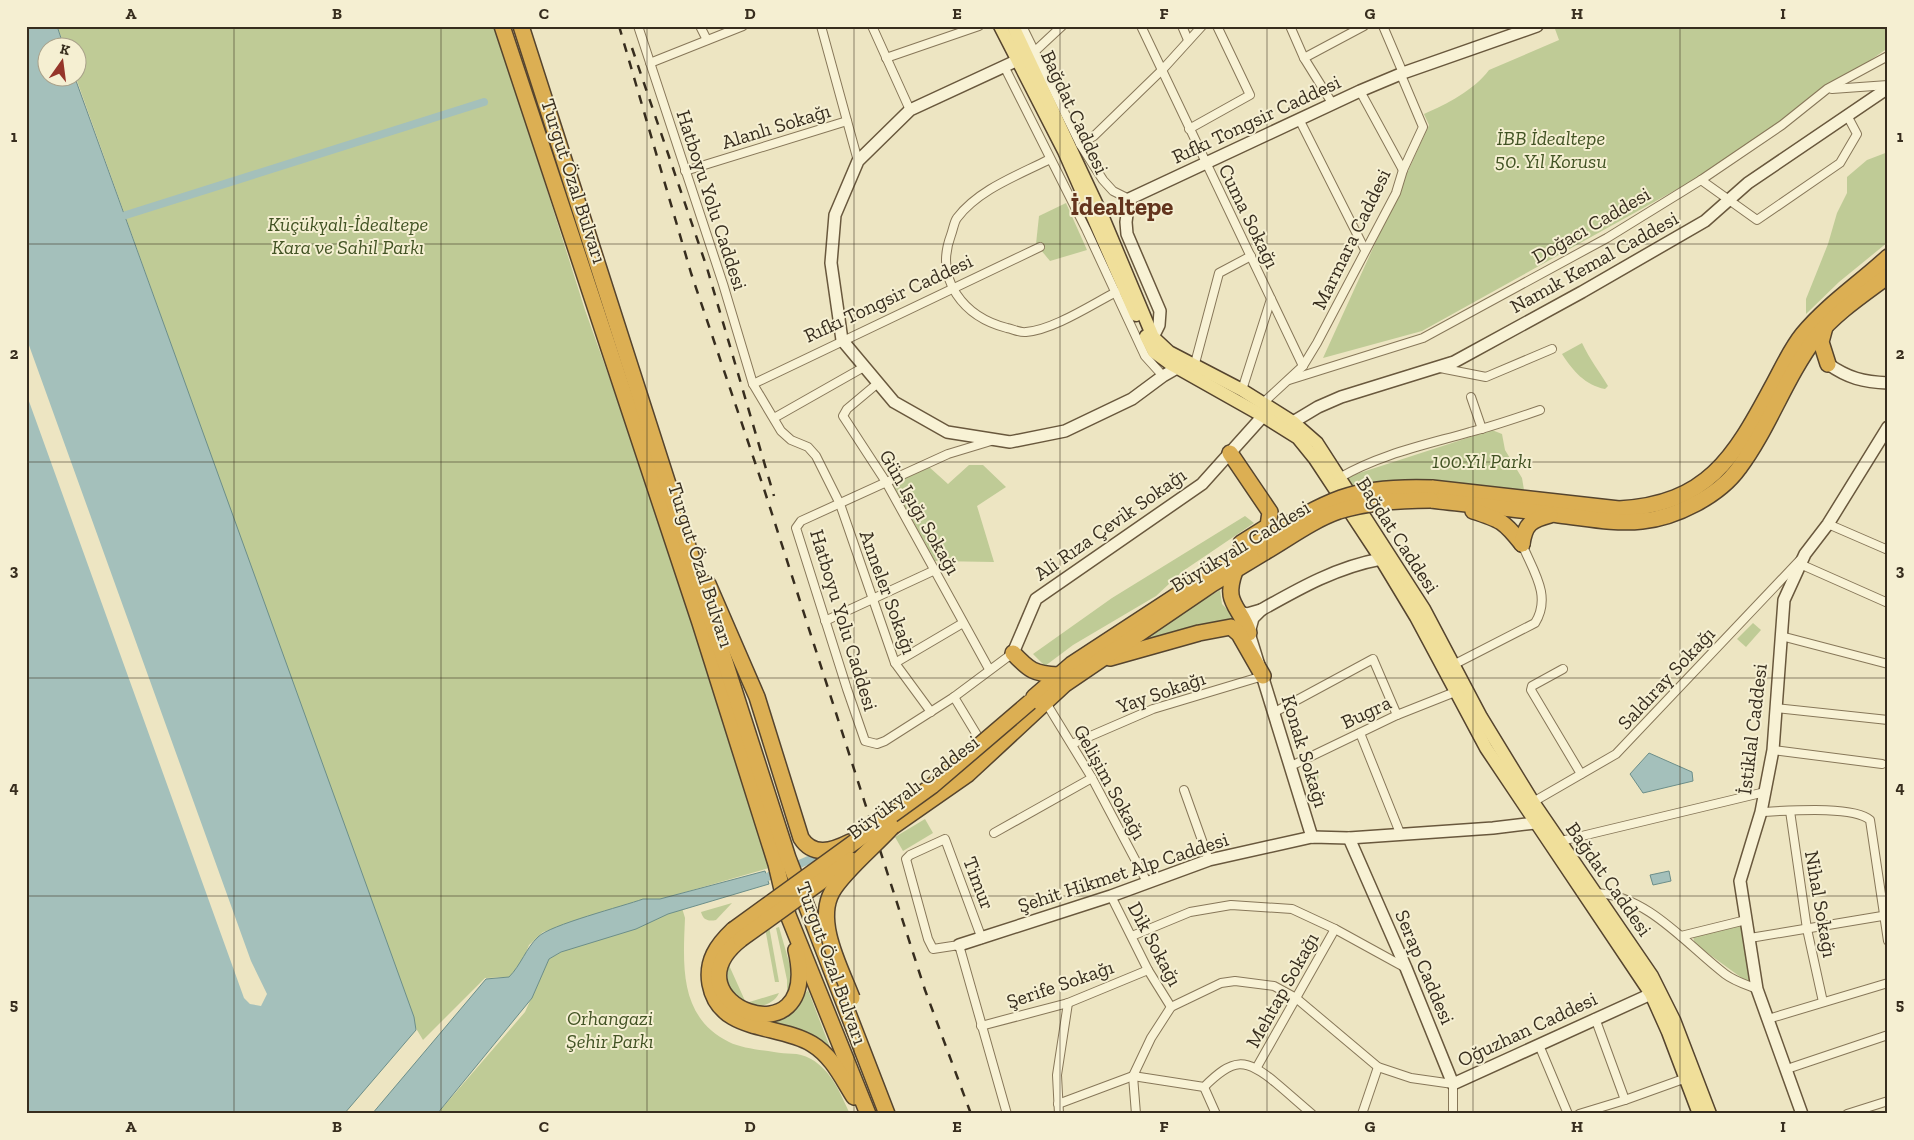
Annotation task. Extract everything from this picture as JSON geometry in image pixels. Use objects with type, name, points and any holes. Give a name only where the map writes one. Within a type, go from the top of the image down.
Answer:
[{"type":"highway","name":"Turgut Özal Bulvarı","points":[[502,26],[700,624],[782,861],[796,878],[887,1114]]},
{"type":"highway","name":"Turgut Özal Bulvarı","points":[[521,26],[684,534],[782,861],[781,885],[788,915],[867,1114]]},
{"type":"highway","name":"Büyükyalı Caddesi","points":[[736,935],[968,774],[1032,706],[1058,675],[1162,605],[1261,548],[1310,524],[1339,511],[1431,494],[1619,509],[1648,507],[1681,497],[1712,476],[1741,442],[1803,334],[1821,315],[1888,257]]},
{"type":"highway","name":"Büyükyalı Caddesi","points":[[1431,494],[1612,522],[1658,520],[1694,505],[1709,495],[1738,470],[1751,451],[1795,370],[1825,327],[1888,276]]},
{"type":"highway","points":[[1825,327],[1822,342],[1828,364]]},
{"type":"highway","points":[[1795,370],[1809,362],[1819,361],[1828,364]]},
{"type":"highway","points":[[1162,605],[1176,587],[1196,570],[1268,526],[1269,508],[1230,453]]},
{"type":"highway","points":[[1431,494],[1501,520],[1507,524],[1522,544]]},
{"type":"highway","points":[[1522,544],[1524,533],[1530,522],[1555,514]]},
{"type":"highway","points":[[684,534],[723,614],[757,697],[804,844],[817,851],[826,851],[836,849],[856,840]]},
{"type":"highway","name":"Büyükyalı Caddesi","points":[[856,840],[955,768],[1032,706],[1048,698],[1212,584],[1236,571],[1261,548]]},
{"type":"highway","points":[[1236,571],[1229,591],[1230,598],[1240,612],[1249,632]]},
{"type":"highway","points":[[1099,661],[1231,627],[1239,634],[1263,676]]},
{"type":"highway","points":[[1013,653],[1027,669],[1040,674],[1058,675]]},
{"type":"highway","points":[[891,1114],[879,1070],[826,925],[826,910],[831,893],[839,882],[892,827]]},
{"type":"highway","points":[[856,840],[736,935],[717,947],[709,968],[711,989],[725,1012],[742,1022],[789,1034],[814,1045],[832,1062],[867,1114]]},
{"type":"highway","points":[[736,935],[722,960],[719,975],[725,995],[732,1004],[745,1012],[768,1015],[777,1012],[791,1002],[797,993],[800,977],[798,958],[788,915]]},
{"type":"main road","name":"Bağdat Caddesi","points":[[1000,26],[1027,56],[1064,151],[1124,292],[1154,352],[1177,368],[1263,416],[1298,438],[1381,559],[1416,616],[1486,748],[1540,821],[1651,994],[1710,1114]]},
{"type":"main road","name":"Bağdat Caddesi","points":[[1013,26],[1104,220],[1153,337],[1169,352],[1194,367],[1242,390],[1293,422],[1317,443],[1424,609],[1481,717],[1533,802],[1540,821],[1561,841],[1661,991],[1690,1076],[1699,1114]]},
{"type":"street","name":"Hatboyu Yolu Caddesi","points":[[638,26],[723,284],[753,384],[774,418]]},
{"type":"street","points":[[700,26],[707,40]]},
{"type":"street","points":[[650,63],[742,26]]},
{"type":"street","points":[[821,26],[858,161]]},
{"type":"street","points":[[872,26],[910,110]]},
{"type":"street","points":[[886,58],[979,26]]},
{"type":"street","points":[[1022,26],[1027,56],[1080,144],[1103,180],[1113,191],[1129,199],[1126,222],[1127,234],[1160,310],[1159,325],[1153,337]]},
{"type":"street","points":[[1062,26],[1027,56],[910,110],[858,161],[835,215],[831,263],[842,340],[894,402],[947,432],[1010,442],[1065,431],[1132,399],[1162,376],[1177,368]]},
{"type":"street","name":"Cuma Sokağı","points":[[1141,26],[1302,366]]},
{"type":"street","points":[[1182,26],[1188,40]]},
{"type":"street","points":[[1080,144],[1094,136],[1163,69],[1202,26]]},
{"type":"street","points":[[1189,129],[1250,95],[1217,26]]},
{"type":"street","points":[[1290,26],[1304,58],[1332,103]]},
{"type":"street","points":[[1304,58],[1364,26]]},
{"type":"street","name":"Marmara Caddesi","points":[[1263,403],[1302,366],[1317,343],[1396,192],[1403,170],[1423,127],[1383,26]]},
{"type":"street","name":"Rıfkı Tongsir Caddesi","points":[[1129,199],[1360,91],[1537,26]]},
{"type":"street","name":"Doğacı Caddesi","points":[[1289,380],[1423,338],[1607,238],[1701,180],[1782,125],[1827,89],[1888,56]]},
{"type":"street","points":[[1004,66],[1082,221],[1145,356],[1162,376]]},
{"type":"street","points":[[1827,89],[1888,87]]},
{"type":"street","name":"Namık Kemal Caddesi","points":[[1293,422],[1318,407],[1341,397],[1454,362],[1672,240],[1705,221],[1748,183],[1848,117],[1888,87]]},
{"type":"street","points":[[1360,91],[1403,170]]},
{"type":"street","points":[[1701,180],[1729,198],[1757,220],[1840,163],[1858,134],[1848,117]]},
{"type":"street","points":[[1299,119],[1365,250]]},
{"type":"street","name":"Alanlı Sokağı","points":[[685,171],[847,120]]},
{"type":"street","points":[[1050,159],[982,194],[957,218],[946,248],[946,271],[952,288],[967,310],[998,326],[1025,332],[1051,325],[1116,292]]},
{"type":"street","name":"Rıfkı Tongsir Caddesi","points":[[753,384],[1040,247]]},
{"type":"street","points":[[1194,367],[1219,273],[1251,256]]},
{"type":"street","points":[[1242,390],[1271,299]]},
{"type":"street","points":[[1436,367],[1486,377],[1552,349]]},
{"type":"street","points":[[1828,364],[1846,376],[1859,381],[1888,383]]},
{"type":"street","points":[[774,418],[864,367]]},
{"type":"street","name":"Gün Işığı Sokağı","points":[[878,383],[847,408],[843,416],[886,482],[988,669]]},
{"type":"street","points":[[1471,397],[1482,429]]},
{"type":"street","points":[[1339,478],[1360,465],[1410,448],[1482,429],[1540,410]]},
{"type":"street","name":"Ali Rıza Çevik Sokağı","points":[[1013,653],[1036,599],[1202,484],[1263,416]]},
{"type":"street","name":"Anneler Sokağı","points":[[774,418],[781,431],[791,440],[808,447],[816,456],[840,504],[895,663],[931,712]]},
{"type":"street","name":"İstiklal Caddesi","points":[[1802,1114],[1757,989],[1740,881],[1761,812],[1773,750],[1784,600],[1803,559],[1828,524],[1888,427]]},
{"type":"street","points":[[840,504],[948,454],[996,440]]},
{"type":"street","name":"Hatboyu Yolu Caddesi","points":[[840,504],[801,521],[796,528],[865,741],[877,744],[931,712]]},
{"type":"street","points":[[1828,524],[1888,550]]},
{"type":"street","points":[[1453,664],[1535,623],[1543,603],[1542,593],[1522,544]]},
{"type":"street","points":[[1249,632],[1252,618],[1261,610],[1319,578],[1358,563],[1381,559]]},
{"type":"street","points":[[1803,559],[1888,604]]},
{"type":"street","name":"Saldıray Sokağı","points":[[1533,802],[1616,754],[1803,559]]},
{"type":"street","points":[[825,621],[935,570]]},
{"type":"street","points":[[1240,612],[1247,614],[1261,610]]},
{"type":"street","points":[[895,663],[963,623]]},
{"type":"street","name":"Konak Sokağı","points":[[1249,632],[1312,837]]},
{"type":"street","points":[[1781,636],[1888,664]]},
{"type":"street","points":[[931,712],[954,697],[988,669],[1013,653]]},
{"type":"street","points":[[1273,713],[1374,660],[1397,715]]},
{"type":"street","points":[[1563,669],[1532,686],[1531,690],[1581,774]]},
{"type":"street","name":"Yay Sokağı","points":[[1072,744],[1153,709],[1263,676]]},
{"type":"street","name":"Bugra","points":[[1291,766],[1397,715],[1455,692]]},
{"type":"street","points":[[954,697],[977,735]]},
{"type":"street","name":"Gelişim Sokağı","points":[[1048,698],[1048,706],[1092,778],[1147,882]]},
{"type":"street","points":[[1776,708],[1888,720]]},
{"type":"street","points":[[1360,733],[1400,833]]},
{"type":"street","points":[[1773,750],[1882,764]]},
{"type":"street","points":[[994,833],[1092,778]]},
{"type":"street","points":[[1184,790],[1209,860]]},
{"type":"street","points":[[1561,841],[1765,792]]},
{"type":"street","name":"Nihal Sokağı","points":[[1790,811],[1807,929],[1823,1002]]},
{"type":"street","points":[[1761,812],[1856,813],[1863,814],[1870,820],[1886,916],[1888,941]]},
{"type":"street","name":"Şehit Hikmet Alp Caddesi","points":[[928,939],[933,949],[982,939],[1111,896],[1209,860],[1312,837],[1349,838],[1540,821]]},
{"type":"street","name":"Serap Caddesi","points":[[1349,838],[1406,968],[1452,1084],[1453,1114]]},
{"type":"street","name":"Timur","points":[[928,939],[906,859],[910,855],[945,839],[982,939]]},
{"type":"street","points":[[1597,893],[1614,894],[1645,910],[1681,936],[1727,976],[1757,989]]},
{"type":"street","name":"Dik Sokağı","points":[[1111,896],[1148,970],[1171,1007]]},
{"type":"street","points":[[1132,936],[1190,912],[1231,905],[1292,909],[1335,929],[1406,968]]},
{"type":"street","points":[[1750,938],[1886,916]]},
{"type":"street","points":[[1681,936],[1746,920]]},
{"type":"street","name":"Mehtap Sokağı","points":[[1257,1067],[1335,929]]},
{"type":"street","points":[[959,945],[1007,1114]]},
{"type":"street","name":"Şerife Sokağı","points":[[981,1026],[1068,1003],[1148,970]]},
{"type":"street","points":[[1136,1114],[1133,1076],[1152,1038],[1171,1007],[1221,983],[1235,981],[1274,986],[1296,998],[1378,1067],[1362,1114]]},
{"type":"street","points":[[1768,1019],[1888,983]]},
{"type":"street","name":"Oğuzhan Caddesi","points":[[1378,1067],[1412,1078],[1452,1084],[1651,994]]},
{"type":"street","points":[[1059,1114],[1057,1075],[1068,1003]]},
{"type":"street","points":[[1595,1018],[1625,1100]]},
{"type":"street","points":[[1787,1069],[1888,1035]]},
{"type":"street","points":[[1539,1044],[1568,1114]]},
{"type":"street","points":[[1204,1087],[1217,1074],[1231,1066],[1243,1064],[1257,1067],[1312,1114]]},
{"type":"street","points":[[1058,1104],[1133,1076],[1204,1087]]},
{"type":"street","points":[[1579,1114],[1625,1100],[1690,1076]]},
{"type":"street","points":[[1204,1087],[1216,1114]]},
{"type":"street","points":[[1847,1114],[1888,1101]]},
{"type":"green space","name":"Küçükyalı-İdealtepe Kara ve Sahil Parkı","points":[[57,26],[495,26],[585,310],[683,583],[769,868],[661,899],[644,899],[543,932],[529,945],[521,965],[509,977],[485,978],[423,1040],[414,1025],[80,88],[88,88],[88,38],[62,38]]},
{"type":"green space","name":"İBB İdealtepe 50. Yıl Korusu","points":[[1561,26],[1887,26],[1888,48],[1708,172],[1422,331],[1323,358],[1429,125],[1424,114],[1451,101],[1468,90],[1489,70],[1559,40],[1555,29]]},
{"type":"green space","points":[[1888,152],[1888,242],[1839,282],[1806,314],[1806,299],[1828,244],[1837,213],[1847,193],[1847,177],[1867,160]]},
{"type":"green space","points":[[1066,203],[1087,250],[1050,261],[1036,244],[1039,216]]},
{"type":"green space","points":[[1582,343],[1608,386],[1605,389],[1586,381],[1562,354]]},
{"type":"green space","name":"100.Yıl Parkı","points":[[1492,430],[1502,434],[1505,450],[1522,478],[1524,490],[1440,482],[1353,490],[1347,477]]},
{"type":"green space","points":[[969,465],[983,465],[1006,487],[977,506],[994,562],[935,561],[892,483],[928,466],[948,484]]},
{"type":"green space","points":[[1245,516],[1254,523],[1183,571],[1156,596],[1073,645],[1045,666],[1033,654],[1112,598]]},
{"type":"green space","points":[[1220,590],[1222,604],[1237,619],[1116,652]]},
{"type":"green space","points":[[1753,623],[1761,630],[1746,647],[1737,639]]},
{"type":"green space","points":[[1313,771],[1319,777],[1313,783],[1307,777]]},
{"type":"green space","points":[[925,819],[933,833],[903,851],[895,837]]},
{"type":"green space","points":[[732,903],[716,920],[710,921],[706,919],[701,912]]},
{"type":"green space","name":"Orhangazi Şehir Parkı","points":[[682,908],[685,918],[685,972],[693,1005],[701,1019],[713,1032],[734,1044],[757,1050],[797,1054],[811,1059],[830,1076],[850,1114],[437,1114],[525,1012],[549,959],[561,952]]},
{"type":"green space","points":[[1743,925],[1751,981],[1746,981],[1695,944],[1693,937]]},
{"type":"green space","points":[[769,926],[779,982],[775,982],[765,928]]},
{"type":"green space","points":[[779,927],[791,969],[790,989],[787,991],[787,980],[776,928]]},
{"type":"green space","points":[[728,963],[746,1002],[736,996],[729,987]]},
{"type":"green space","points":[[808,990],[831,1050],[761,1020],[792,1010]]},
{"type":"green space","points":[[779,993],[772,1001],[763,1006],[756,1007],[747,1003]]},
{"type":"water","points":[[26,26],[57,26],[61,38],[38,38],[38,88],[79,88],[414,1017],[416,1030],[344,1114],[26,1114]]},
{"type":"water","points":[[1649,753],[1692,772],[1693,781],[1643,793],[1630,774]]},
{"type":"water","points":[[765,871],[769,884],[668,914],[636,929],[561,952],[549,959],[532,998],[437,1114],[372,1114],[486,979],[509,977],[534,941],[545,932],[643,899],[660,899]]},
{"type":"water","points":[[1669,871],[1671,881],[1653,885],[1650,875]]},
{"type":"pier","points":[[26,337],[251,961],[267,994],[261,1006],[250,1004],[244,998],[26,393]]},
{"type":"waterway","points":[[126,215],[484,102]]},
{"type":"waterway","points":[[790,868],[823,854]]},
{"type":"waterway","points":[[767,877],[779,872]]},
{"type":"railway","points":[[619,26],[691,273],[764,489],[925,990],[971,1114]]},
{"type":"railway","points":[[632,48],[707,268],[774,496]]},
{"type":"district","name":"İdealtepe","points":[[1122,206]]}]
